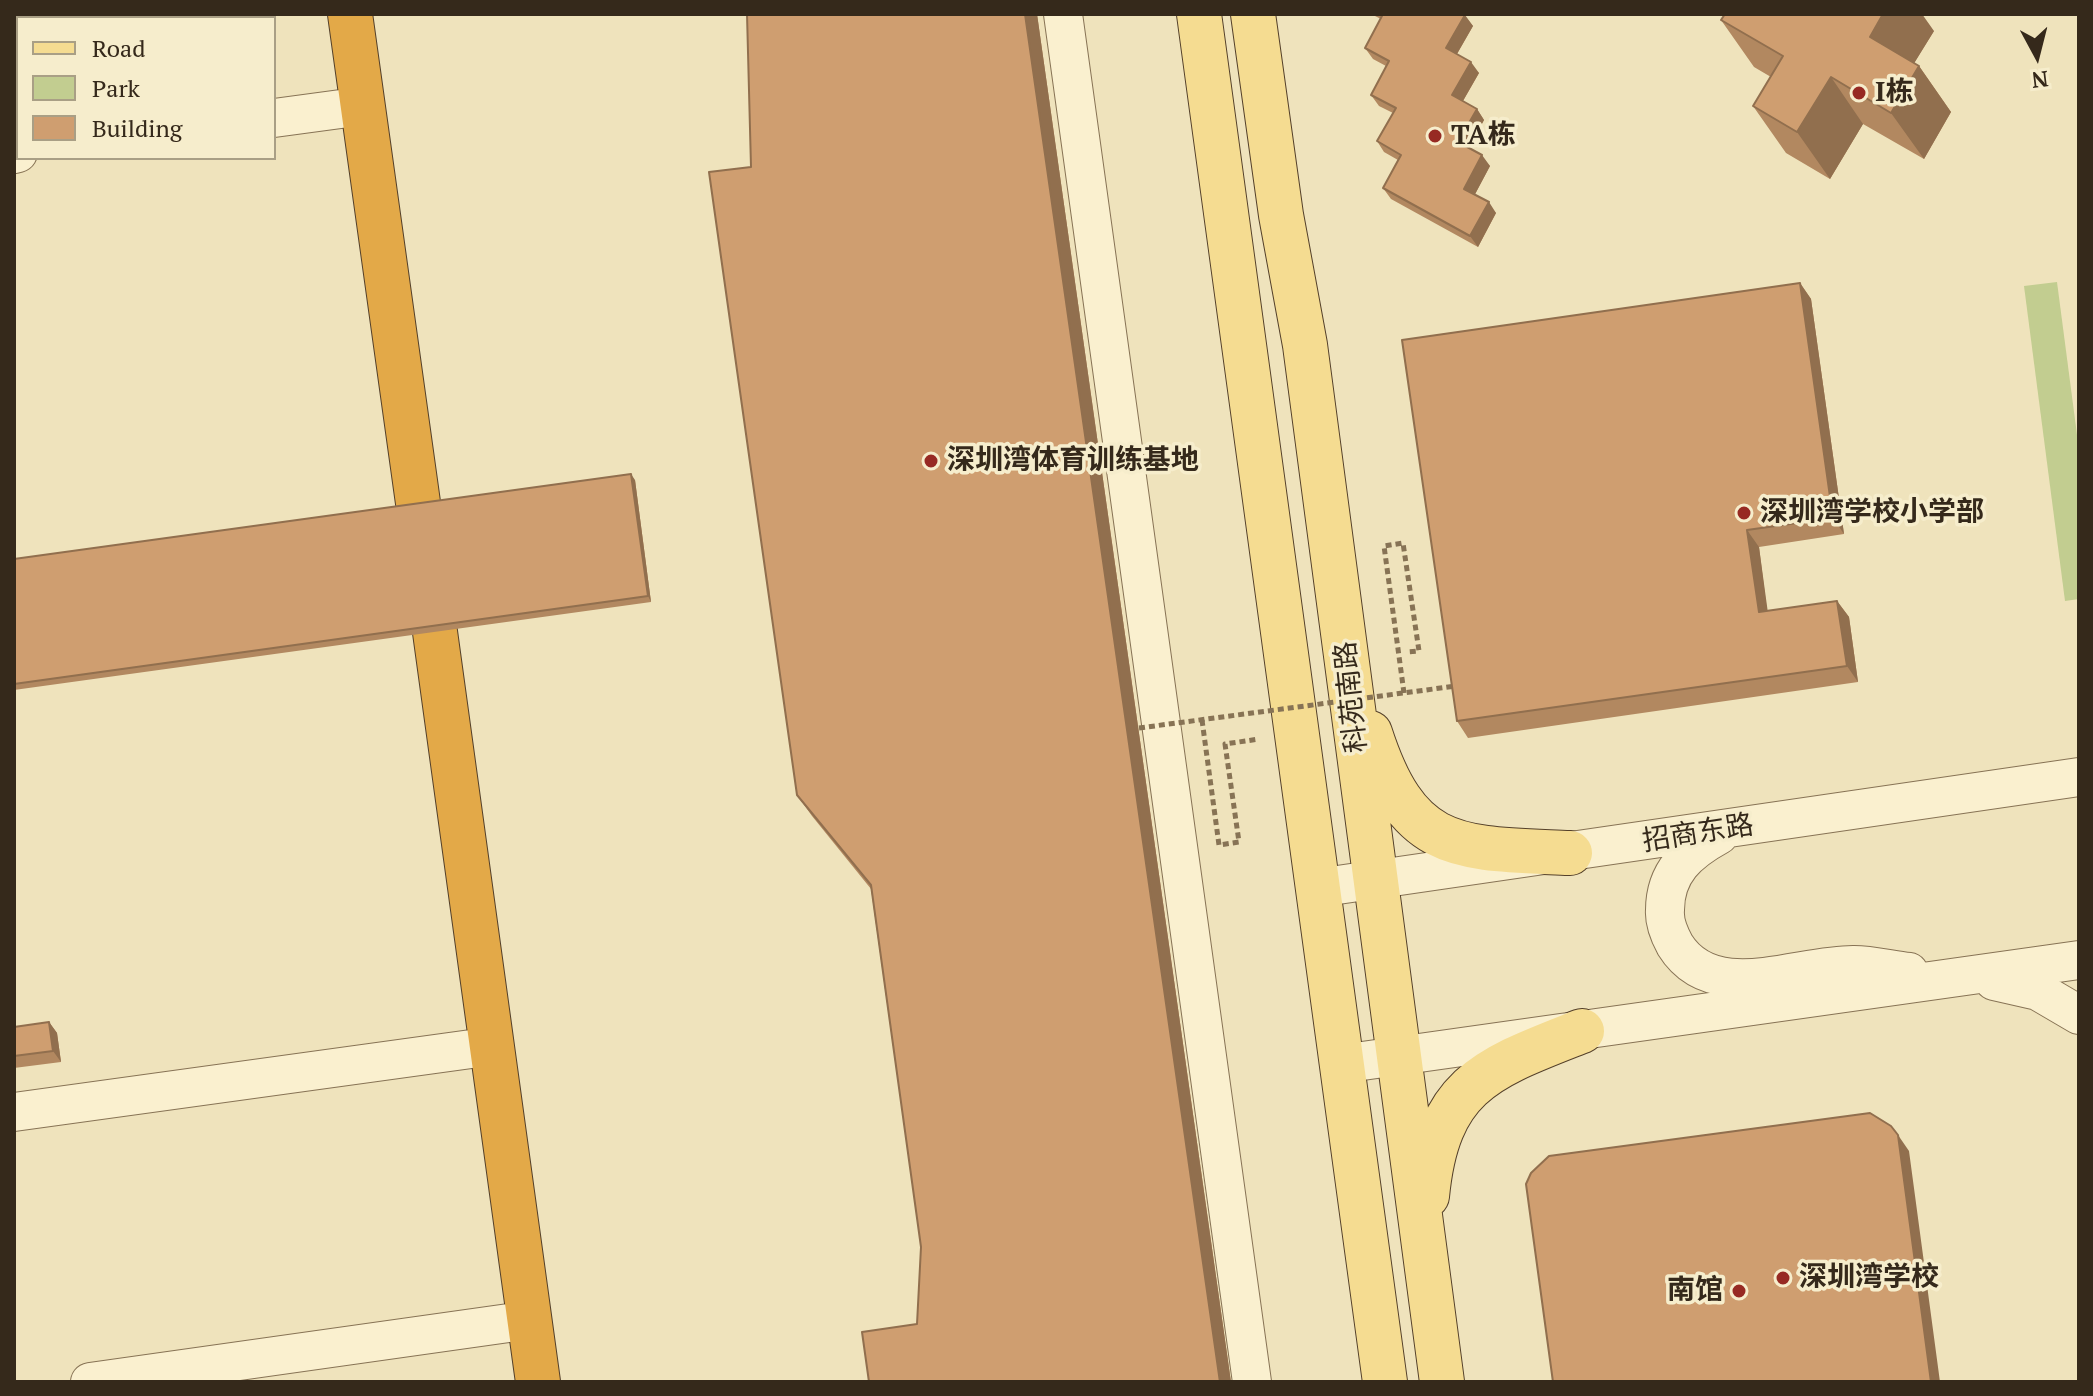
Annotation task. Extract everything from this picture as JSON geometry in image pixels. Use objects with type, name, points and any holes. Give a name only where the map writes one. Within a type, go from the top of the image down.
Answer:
[{"type":"highway","points":[[350,14],[419,510]]},
{"type":"highway","points":[[435,632],[538,1382]]},
{"type":"main road","name":"科苑南路","points":[[1199,14],[1385,1382]]},
{"type":"main road","name":"科苑南路","points":[[1253,14],[1281,215],[1305,345],[1442,1382]]},
{"type":"main road","points":[[1349,667],[1381,767],[1399,800],[1420,824],[1442,839],[1481,849],[1570,853]]},
{"type":"main road","points":[[1422,1246],[1436,1145],[1459,1097],[1474,1082],[1505,1061],[1582,1031]]},
{"type":"street","points":[[1063,14],[1252,1382]]},
{"type":"street","points":[[276,118],[363,106]]},
{"type":"street","name":"招商东路","points":[[1317,888],[1727,830],[2071,773]]},
{"type":"street","points":[[1727,830],[1683,860],[1665,895],[1664,915],[1670,936],[1694,965],[1729,978],[1854,965],[2000,981],[2038,991],[2079,1015]]},
{"type":"street","points":[[1341,1064],[2079,960]]},
{"type":"street","points":[[14,1112],[493,1046]]},
{"type":"street","points":[[90,1382],[530,1320]]},
{"type":"path","points":[[1404,693],[1384,546],[1403,543],[1419,651],[1406,652]]},
{"type":"path","points":[[1139,728],[1461,686]]},
{"type":"path","points":[[1202,720],[1219,845],[1239,842],[1225,744],[1262,739]]},
{"type":"green space","points":[[2057,282],[2079,450],[2079,599],[2065,601],[2024,286]]},
{"type":"building","name":"深圳湾体育训练基地","points":[[747,14],[1025,14],[1220,1382],[869,1382],[862,1332],[917,1324],[921,1247],[871,885],[797,795],[709,172],[751,167]]},
{"type":"building","name":"TA栋","points":[[1383,14],[1465,15],[1446,48],[1471,62],[1452,95],[1477,109],[1458,142],[1482,155],[1464,189],[1489,202],[1470,236],[1383,188],[1401,155],[1377,141],[1396,108],[1371,95],[1389,61],[1365,48]]},
{"type":"building","points":[[1725,14],[1883,14],[1870,37],[1919,66],[1891,113],[1831,77],[1797,132],[1753,106],[1783,56],[1721,20]]},
{"type":"building","points":[[1800,283],[1833,518],[1747,530],[1759,612],[1837,601],[1847,666],[1457,721],[1402,340]]},
{"type":"building","points":[[631,474],[648,596],[14,684],[14,559]]},
{"type":"building","points":[[49,1022],[53,1051],[14,1056],[14,1027]]},
{"type":"building","name":"南馆","points":[[1870,1113],[1891,1126],[1898,1135],[1931,1382],[1553,1382],[1526,1184],[1531,1173],[1549,1156]]},
{"type":"place","name":"I栋","points":[[1859,93]]},
{"type":"place","name":"TA栋","points":[[1435,136]]},
{"type":"place","name":"深圳湾体育训练基地","points":[[931,461]]},
{"type":"place","name":"深圳湾学校小学部","points":[[1744,513]]},
{"type":"place","name":"深圳湾学校","points":[[1783,1278]]},
{"type":"place","name":"南馆","points":[[1739,1291]]}]
